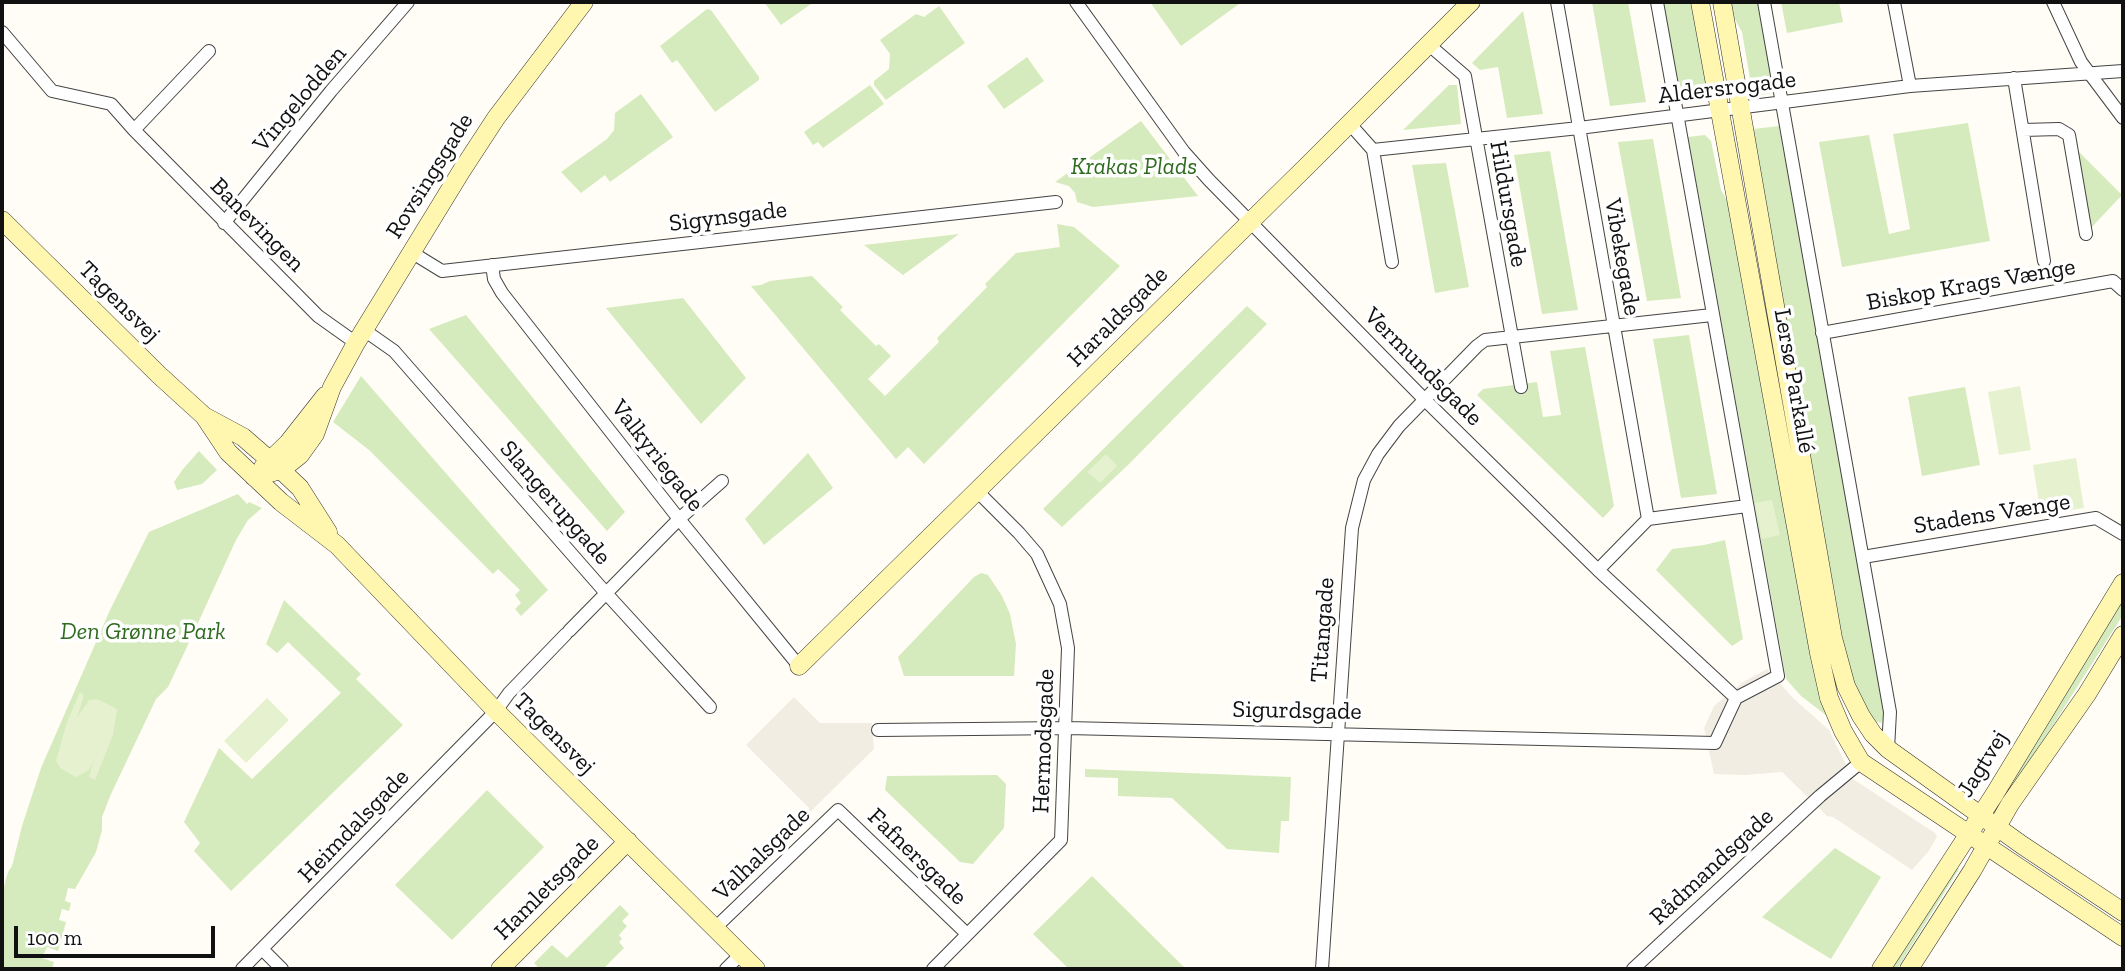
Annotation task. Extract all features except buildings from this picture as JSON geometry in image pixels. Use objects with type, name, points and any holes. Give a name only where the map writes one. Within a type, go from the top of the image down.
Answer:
[{"type":"street","name":"Vingelodden","points":[[224,222],[408,2]]},
{"type":"street","name":"Rovsingsgade","points":[[254,477],[275,465],[288,443],[332,387],[411,252],[496,118],[584,2]]},
{"type":"street","name":"Vermundsgade","points":[[1076,2],[1184,152],[1424,400],[1598,570],[1736,698]]},
{"type":"street","name":"Vibekegade","points":[[1557,2],[1648,519]]},
{"type":"street","points":[[1657,2],[1778,676],[1736,698]]},
{"type":"street","name":"Lersø Parkallé","points":[[1700,2],[1819,653],[1829,698],[1843,731],[1861,762],[2123,937]]},
{"type":"street","name":"Lersø Parkallé","points":[[1722,2],[1833,638],[1846,686],[1861,716],[1873,734],[1888,749],[2123,912]]},
{"type":"street","name":"Lersø Parkallé","points":[[1764,2],[1890,712],[1888,749]]},
{"type":"street","points":[[1894,2],[1910,86]]},
{"type":"street","points":[[2053,2],[2089,74],[2123,118]]},
{"type":"street","name":"Haraldsgade","points":[[799,666],[1428,44],[1460,6]]},
{"type":"street","name":"Banevingen","points":[[2,32],[52,91],[111,104],[318,316],[360,336]]},
{"type":"street","name":"Hildursgade","points":[[1428,44],[1465,76],[1521,387]]},
{"type":"street","points":[[134,130],[209,51]]},
{"type":"street","name":"Aldersrogade","points":[[1373,150],[1579,128],[1910,86],[2123,71]]},
{"type":"street","points":[[2014,78],[2044,261]]},
{"type":"street","points":[[1349,122],[1373,150],[1392,262]]},
{"type":"street","points":[[2023,130],[2059,129],[2069,135],[2086,234]]},
{"type":"street","name":"Sigynsgade","points":[[411,252],[442,271],[1056,202]]},
{"type":"street","name":"Tagensvej","points":[[2,220],[135,352],[204,415],[243,437],[300,488],[337,545]]},
{"type":"street","name":"Valkyriegade","points":[[492,265],[494,279],[502,293],[679,519],[799,666]]},
{"type":"street","name":"Biskop Krags Vænge","points":[[1822,333],[2113,281],[2123,290]]},
{"type":"street","name":"Titangade","points":[[1322,969],[1352,528],[1364,480],[1378,454],[1399,426],[1485,340],[1712,315]]},
{"type":"street","name":"Slangerupgade","points":[[360,336],[394,351],[605,592],[710,707]]},
{"type":"street","name":"Tagensvej","points":[[204,415],[228,452],[281,502],[337,545],[496,711],[756,969]]},
{"type":"street","name":"Heimdalsgade","points":[[242,969],[496,711],[509,693],[605,592],[722,481]]},
{"type":"street","name":"Hermodsgade","points":[[933,969],[1061,840],[1068,648],[1060,604],[1037,554],[977,491]]},
{"type":"street","points":[[1598,570],[1648,519],[1746,506]]},
{"type":"street","name":"Stadens Vænge","points":[[1863,557],[2096,518],[2123,534]]},
{"type":"street","name":"Jagtvej","points":[[1881,969],[1981,815],[2123,583]]},
{"type":"street","name":"Jagtvej","points":[[1909,969],[1987,846],[2010,804],[2087,694],[2123,635]]},
{"type":"street","name":"Sigurdsgade","points":[[878,730],[1067,728],[1715,743],[1736,698]]},
{"type":"street","name":"Rådmandsgade","points":[[1633,969],[1820,796],[1861,762]]},
{"type":"street","name":"Fafnersgade","points":[[838,810],[967,934]]},
{"type":"street","name":"Valhalsgade","points":[[715,928],[838,810]]},
{"type":"street","name":"Hamletsgade","points":[[500,969],[628,841]]},
{"type":"street","points":[[262,949],[282,969]]},
{"type":"street","points":[[726,969],[741,954]]},
{"type":"green space","points":[[764,2],[814,2],[781,25]]},
{"type":"green space","points":[[1150,2],[1237,2],[1239,4],[1181,46]]},
{"type":"green space","points":[[1592,2],[1628,2],[1646,102],[1610,106]]},
{"type":"green space","points":[[1663,2],[1693,2],[1709,91],[1681,97]]},
{"type":"green space","points":[[1730,2],[1757,2],[1774,93],[1753,96],[1742,32],[1732,14]]},
{"type":"green space","points":[[1781,2],[1839,2],[1843,22],[1787,33]]},
{"type":"green space","points":[[939,6],[965,43],[886,100],[874,85],[874,81],[889,69],[890,54],[880,40],[916,14],[924,17]]},
{"type":"green space","points":[[707,9],[711,10],[759,77],[759,80],[715,112],[677,60],[672,63],[660,46]]},
{"type":"green space","points":[[1523,11],[1543,114],[1507,118],[1498,67],[1480,70],[1472,63]]},
{"type":"green space","points":[[1027,57],[1044,81],[1004,109],[987,86]]},
{"type":"green space","points":[[870,85],[884,104],[823,148],[818,142],[813,145],[804,132]]},
{"type":"green space","points":[[1449,85],[1457,85],[1461,124],[1403,130]]},
{"type":"green space","points":[[641,94],[673,137],[610,182],[605,175],[581,193],[561,172],[607,139],[614,130],[615,113]]},
{"type":"green space","name":"Krakas Plads","points":[[1141,121],[1198,196],[1093,207],[1077,202],[1075,193],[1069,186],[1055,182]]},
{"type":"green space","points":[[1968,123],[1990,241],[1842,267],[1819,142],[1869,135],[1889,234],[1910,229],[1893,134]]},
{"type":"green space","points":[[1779,126],[1882,695],[1884,717],[1881,723],[1874,721],[1856,693],[1845,657],[1752,133],[1754,129]]},
{"type":"green space","points":[[1705,135],[1711,141],[1721,190],[1732,210],[1831,719],[1801,696],[1786,679],[1688,137]]},
{"type":"green space","points":[[1653,139],[1681,298],[1647,301],[1618,142]]},
{"type":"green space","points":[[2077,150],[2122,195],[2091,228]]},
{"type":"green space","points":[[1550,151],[1578,310],[1542,314],[1514,155]]},
{"type":"green space","points":[[1446,163],[1469,287],[1435,293],[1412,165]]},
{"type":"green space","points":[[1057,224],[1074,227],[1120,266],[924,464],[908,447],[896,459],[751,286],[812,276],[843,307],[840,310],[876,346],[879,344],[891,356],[868,379],[885,396],[939,342],[937,338],[1016,253],[1060,247]]},
{"type":"green space","points":[[959,234],[903,275],[864,245]]},
{"type":"green space","points":[[683,298],[746,378],[701,424],[606,308]]},
{"type":"green space","points":[[1247,306],[1267,324],[1128,465],[1062,527],[1043,509]]},
{"type":"green space","points":[[466,315],[625,512],[607,531],[429,329]]},
{"type":"green space","points":[[1689,335],[1717,494],[1681,498],[1653,339]]},
{"type":"green space","points":[[1585,347],[1614,506],[1603,518],[1477,395],[1483,389],[1537,382],[1543,417],[1561,415],[1550,351]]},
{"type":"green space","points":[[361,376],[548,590],[521,616],[515,609],[521,603],[515,595],[520,590],[498,569],[493,574],[369,450],[333,422]]},
{"type":"green space","points":[[2020,386],[2031,450],[1999,455],[1988,392]]},
{"type":"green space","points":[[1965,387],[1980,465],[1922,476],[1908,397]]},
{"type":"green space","points":[[199,451],[217,470],[202,484],[177,490],[174,482]]},
{"type":"green space","points":[[808,453],[833,488],[764,545],[745,519]]},
{"type":"green space","points":[[1106,454],[1117,466],[1100,483],[1087,472]]},
{"type":"green space","points":[[2076,458],[2084,508],[2041,515],[2033,465]]},
{"type":"green space","name":"Den Grønne Park","points":[[238,494],[247,504],[249,502],[262,508],[248,520],[236,540],[168,687],[156,699],[111,794],[102,817],[102,830],[96,852],[75,889],[68,888],[65,901],[71,903],[69,911],[62,909],[59,920],[66,922],[58,951],[47,947],[42,958],[54,962],[52,969],[2,969],[2,894],[8,872],[41,768],[110,610],[149,532]]},
{"type":"green space","points":[[1772,500],[1780,535],[1762,539],[1755,503]]},
{"type":"green space","points":[[1725,540],[1743,639],[1732,646],[1656,570],[1672,549]]},
{"type":"green space","points":[[981,573],[988,575],[1010,614],[1016,644],[1014,676],[904,676],[898,657],[974,577]]},
{"type":"green space","points":[[2123,595],[2123,615],[2009,794],[2005,792]]},
{"type":"green space","points":[[284,600],[361,674],[356,679],[403,725],[231,891],[194,851],[200,843],[184,822],[219,748],[252,779],[341,693],[288,642],[277,653],[266,644]]},
{"type":"green space","points":[[80,692],[84,695],[77,718],[89,700],[97,699],[117,709],[113,735],[95,780],[89,777],[93,763],[88,771],[76,777],[60,768],[56,761],[67,722]]},
{"type":"green space","points":[[267,698],[289,720],[246,763],[224,741]]},
{"type":"green space","points":[[1085,769],[1291,777],[1289,821],[1281,821],[1279,853],[1227,849],[1172,798],[1118,796],[1118,778],[1085,777]]},
{"type":"green space","points":[[997,775],[1006,784],[1004,828],[973,864],[960,862],[885,790],[887,776]]},
{"type":"green space","points":[[487,790],[544,847],[452,940],[395,885]]},
{"type":"green space","points":[[1835,848],[1881,877],[1831,959],[1762,917]]},
{"type":"green space","points":[[1956,867],[1959,869],[1897,969],[1887,969]]},
{"type":"green space","points":[[1092,876],[1186,969],[1069,969],[1033,934]]},
{"type":"green space","points":[[620,905],[629,914],[622,921],[627,926],[619,935],[622,939],[619,942],[624,948],[603,969],[540,969],[534,963],[552,945],[567,958]]},
{"type":"shaded area","points":[[1767,669],[1793,698],[1829,730],[1853,779],[1935,833],[1937,837],[1928,852],[1912,870],[1833,817],[1827,816],[1782,772],[1714,774],[1704,728],[1714,706],[1743,682]]},
{"type":"shaded area","points":[[794,697],[820,723],[872,723],[874,749],[809,813],[809,808],[746,745]]}]
